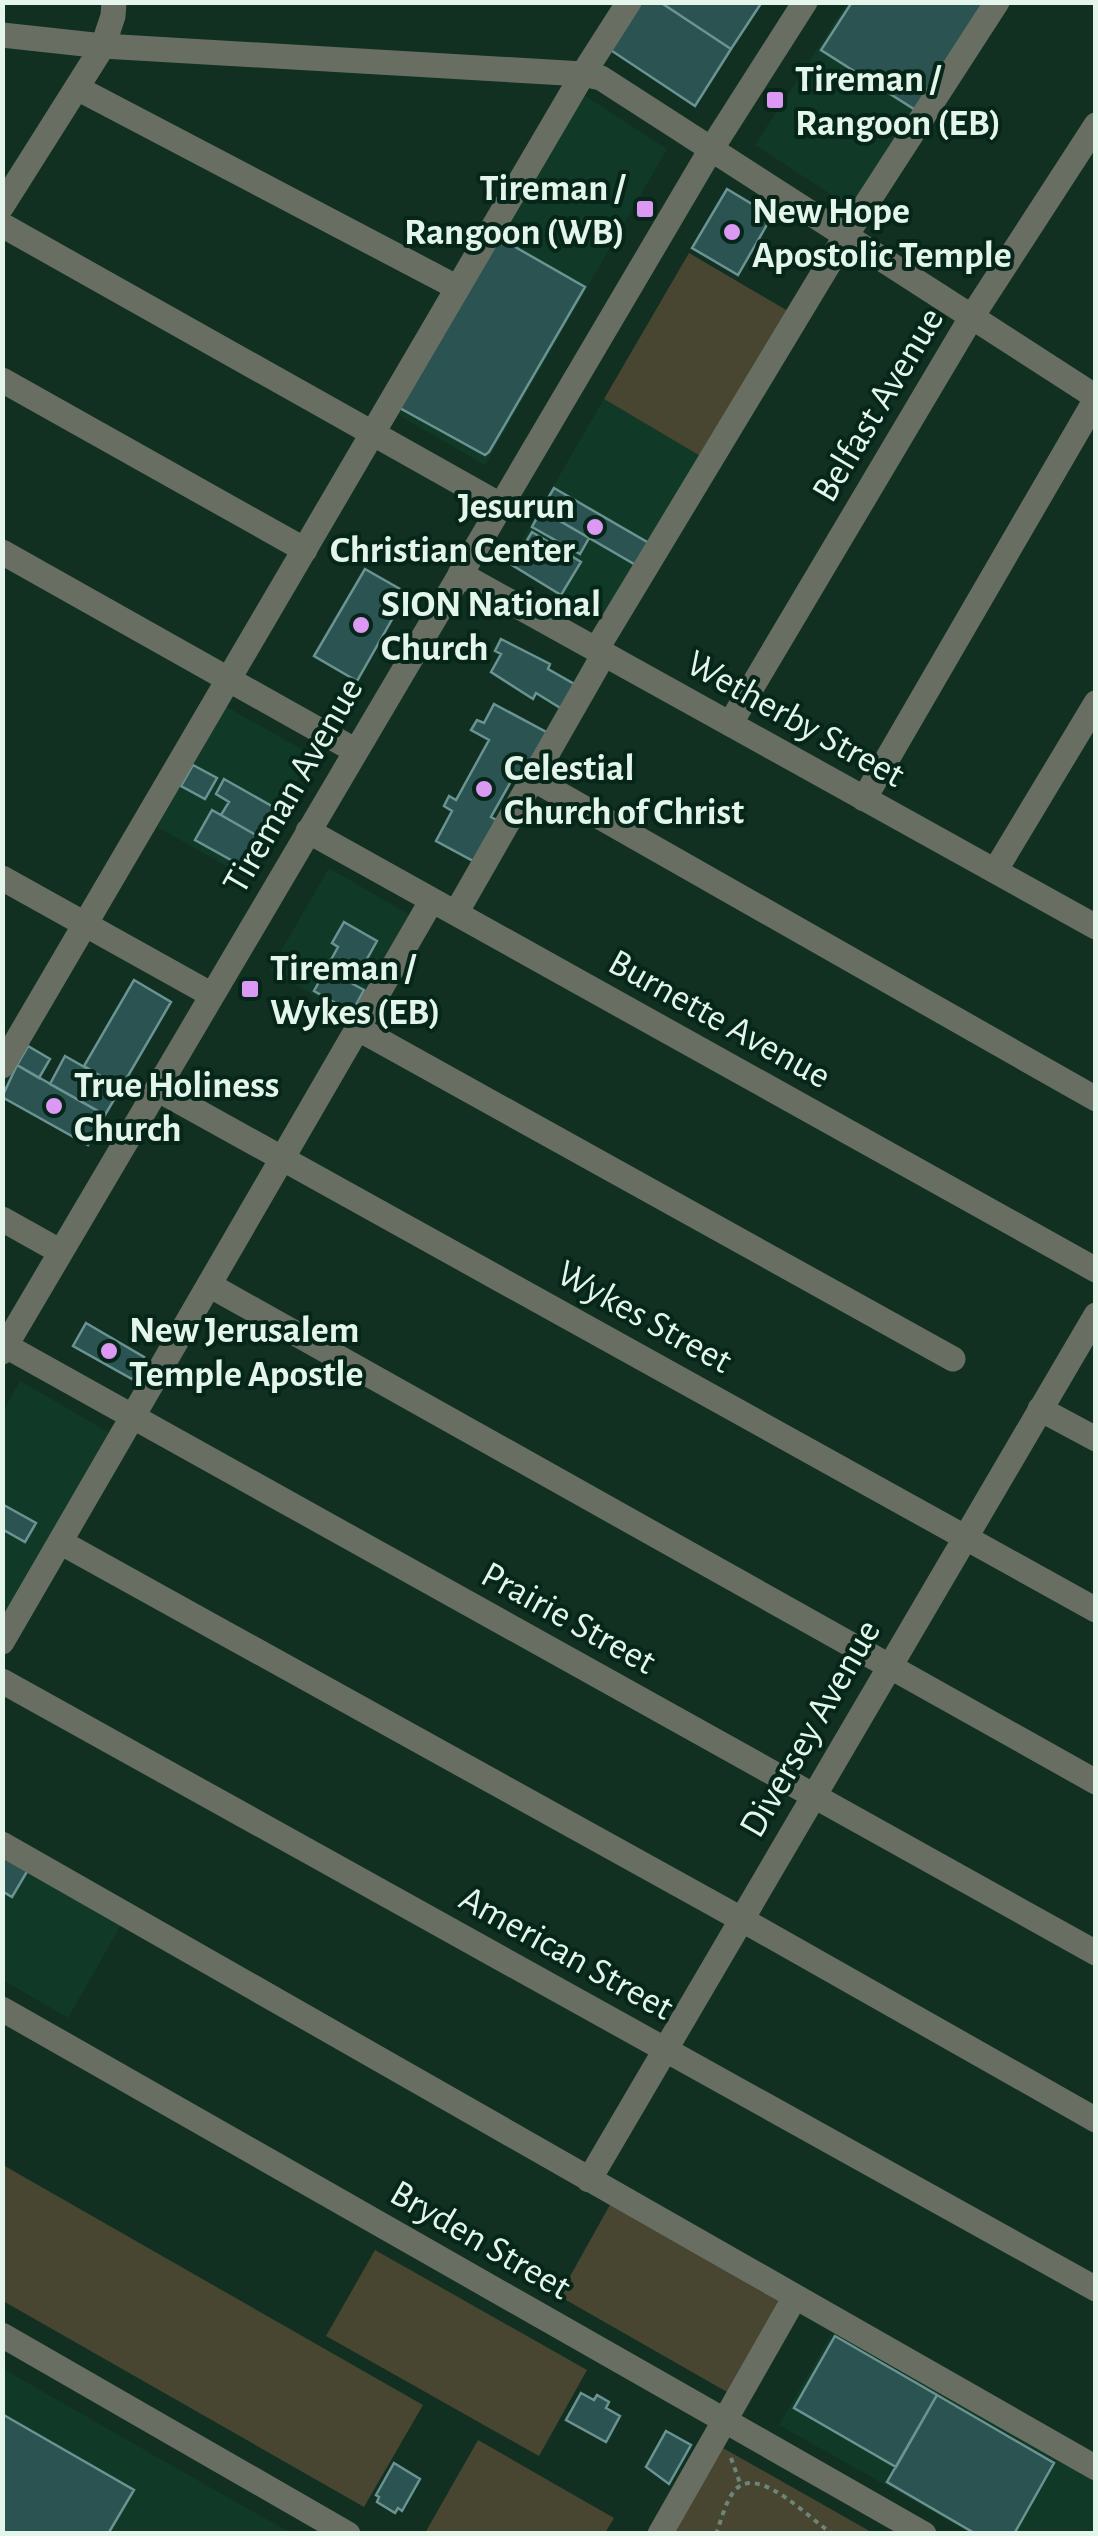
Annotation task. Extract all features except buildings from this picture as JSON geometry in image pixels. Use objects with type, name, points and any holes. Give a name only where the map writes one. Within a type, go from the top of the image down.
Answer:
[{"type":"street","points":[[2,206],[102,46],[114,2]]},
{"type":"street","points":[[2,1066],[10,1037],[86,926],[582,74],[629,2]]},
{"type":"street","name":"Tireman Avenue","points":[[4,1349],[710,150],[805,2]]},
{"type":"street","points":[[456,914],[600,652],[845,237],[997,2]]},
{"type":"street","points":[[2,35],[46,42],[601,78],[1096,398],[864,799]]},
{"type":"street","points":[[76,88],[458,288]]},
{"type":"street","name":"Belfast Avenue","points":[[730,724],[972,318],[1096,125]]},
{"type":"street","points":[[2,224],[500,505]]},
{"type":"street","points":[[2,380],[305,550]]},
{"type":"street","points":[[2,552],[356,750]]},
{"type":"street","name":"Wetherby Street","points":[[460,574],[1096,927]]},
{"type":"street","points":[[996,871],[1096,702]]},
{"type":"street","points":[[534,778],[1096,1099]]},
{"type":"street","name":"Burnette Avenue","points":[[308,831],[1096,1270]]},
{"type":"street","points":[[2,878],[212,996]]},
{"type":"street","points":[[2,1642],[432,900]]},
{"type":"street","points":[[356,1028],[953,1359]]},
{"type":"street","name":"Wykes Street","points":[[157,1089],[1096,1610]]},
{"type":"street","points":[[2,1220],[61,1252]]},
{"type":"street","points":[[211,1286],[1096,1782]]},
{"type":"street","name":"Diversey Avenue","points":[[589,2180],[1096,1315]]},
{"type":"street","name":"Prairie Street","points":[[4,1349],[135,1418],[1096,1953]]},
{"type":"street","points":[[1040,1409],[1096,1440]]},
{"type":"street","points":[[62,1543],[1096,2120]]},
{"type":"street","name":"American Street","points":[[2,1681],[1096,2289]]},
{"type":"street","points":[[2,1844],[1096,2468]]},
{"type":"street","name":"Bryden Street","points":[[2,2009],[924,2534]]},
{"type":"street","points":[[660,2534],[795,2297]]},
{"type":"street","points":[[2,2335],[348,2534]]},
{"type":"path","points":[[736,2446],[730,2458],[741,2486]]},
{"type":"path","points":[[716,2534],[736,2490],[764,2484],[833,2534]]},
{"type":"shaded area","points":[[847,3],[981,3],[850,207],[755,145]]},
{"type":"shaded area","points":[[581,93],[667,149],[485,465],[395,413]]},
{"type":"shaded area","points":[[689,253],[788,311],[702,457],[604,399]]},
{"type":"shaded area","points":[[604,399],[702,457],[606,621],[508,564]]},
{"type":"shaded area","points":[[225,706],[312,755],[244,876],[157,827]]},
{"type":"shaded area","points":[[329,868],[413,917],[354,1019],[270,970]]},
{"type":"shaded area","points":[[20,1381],[115,1436],[3,1631],[3,1411]]},
{"type":"shaded area","points":[[3,1857],[121,1925],[68,2018],[3,1980]]},
{"type":"shaded area","points":[[3,2165],[423,2405],[364,2507],[3,2301]]},
{"type":"shaded area","points":[[611,2203],[779,2302],[727,2392],[559,2296]]},
{"type":"shaded area","points":[[375,2250],[587,2370],[539,2456],[326,2336]]},
{"type":"shaded area","points":[[832,2333],[1095,2481],[1095,2533],[970,2533],[779,2425]]},
{"type":"shaded area","points":[[2,2368],[176,2468],[291,2533],[3,2533]]},
{"type":"shaded area","points":[[478,2440],[614,2518],[605,2533],[425,2533]]},
{"type":"shaded area","points":[[723,2448],[873,2533],[673,2534]]},
{"type":"place","name":"Tireman / Rangoon (EB)","points":[[775,100]]},
{"type":"place","name":"Tireman / Rangoon (WB)","points":[[645,209]]},
{"type":"place","name":"New Hope Apostolic Temple","points":[[732,232]]},
{"type":"place","name":"Jesurun Christian Center","points":[[595,527]]},
{"type":"place","name":"SION National Church","points":[[361,625]]},
{"type":"place","name":"Celestial Church of Christ","points":[[484,789]]},
{"type":"place","name":"Tireman / Wykes (EB)","points":[[250,989]]},
{"type":"place","name":"True Holiness Church","points":[[54,1106]]},
{"type":"place","name":"New Jerusalem Temple Apostle","points":[[109,1351]]}]
